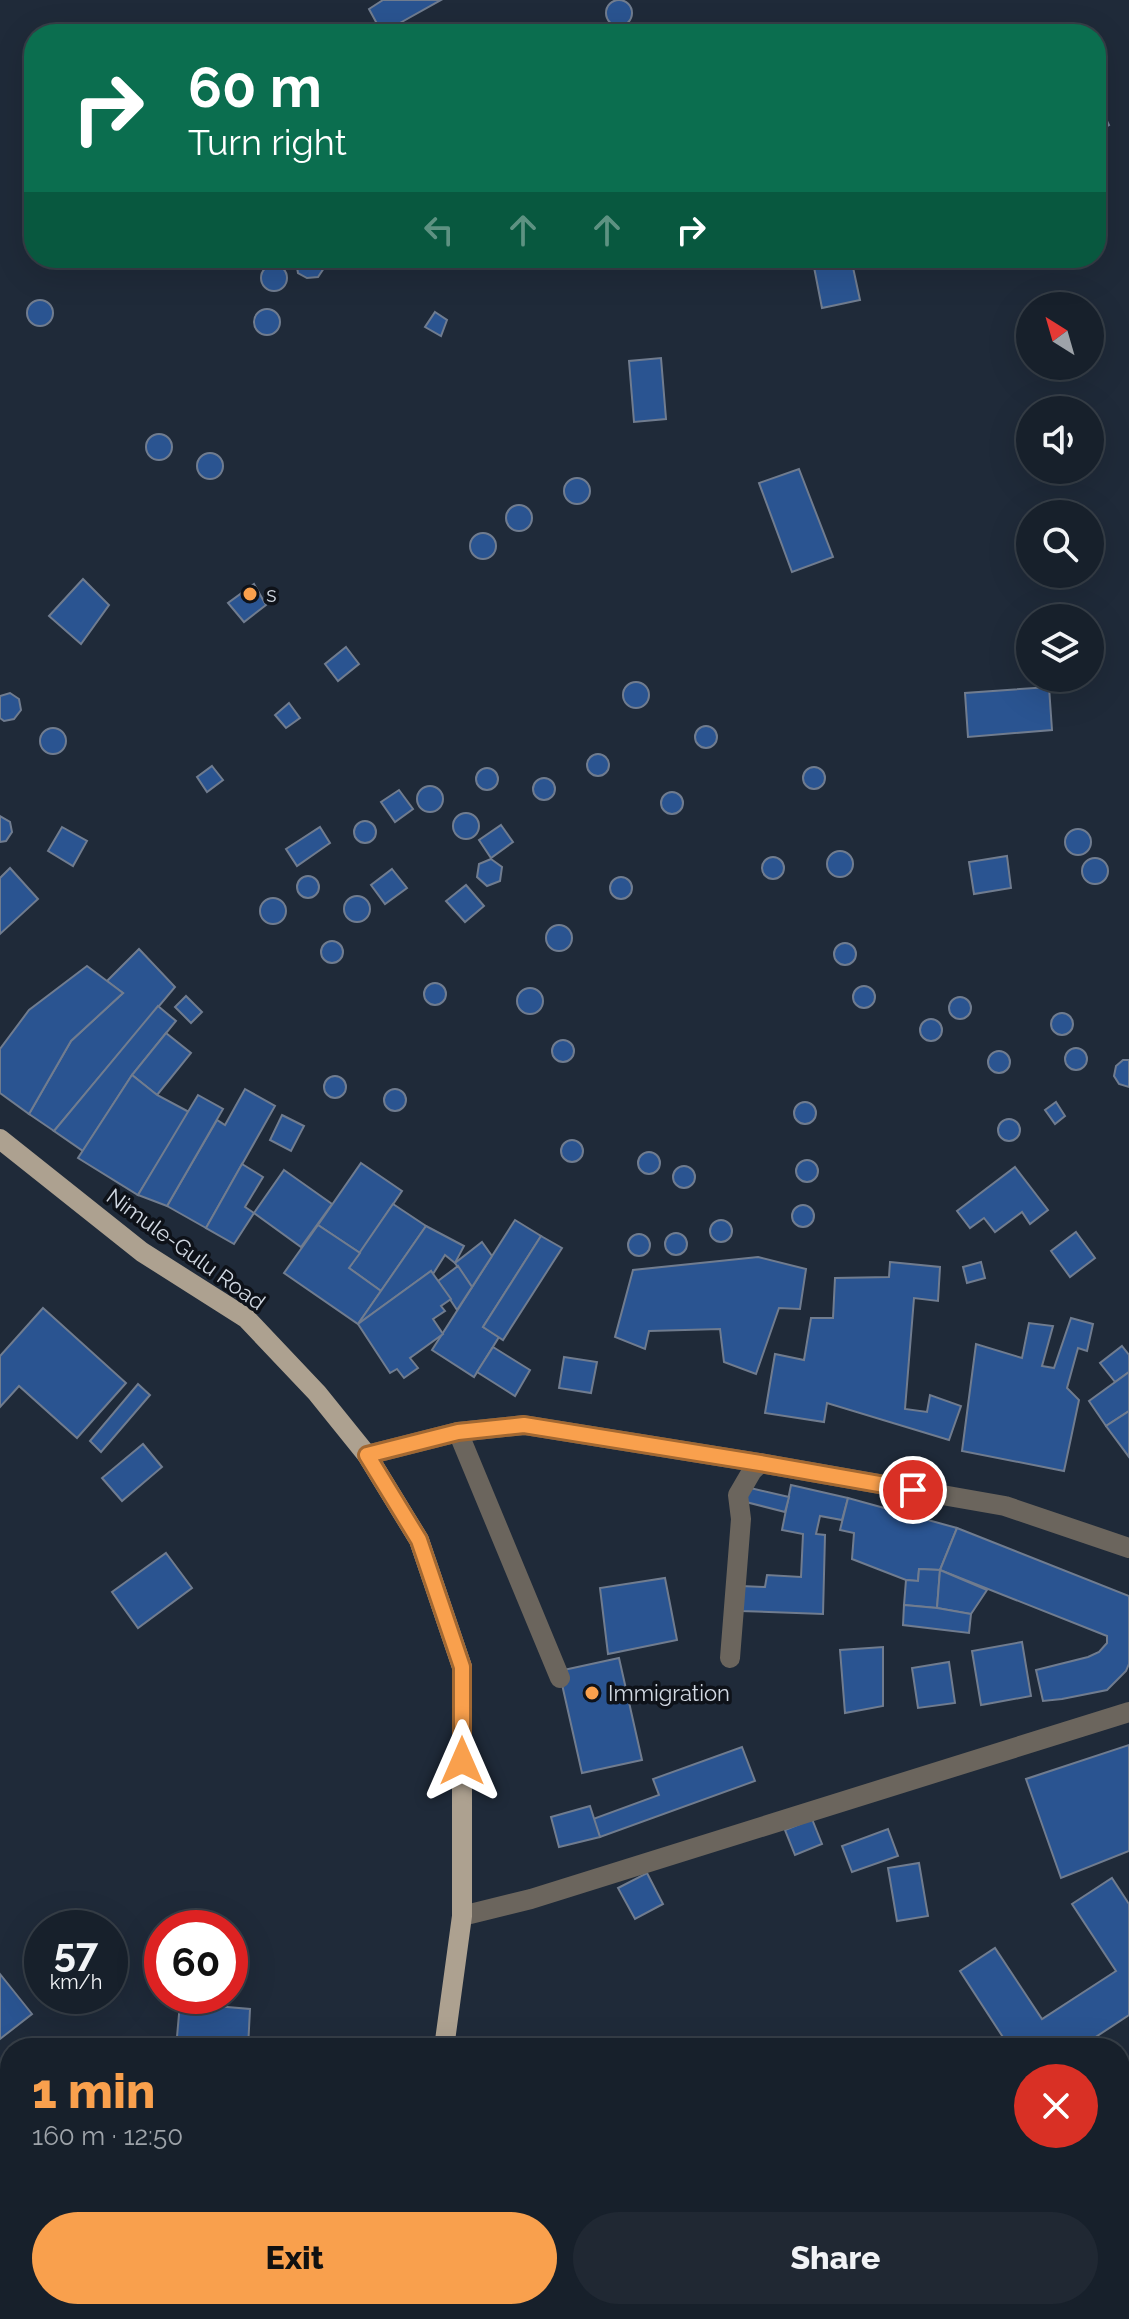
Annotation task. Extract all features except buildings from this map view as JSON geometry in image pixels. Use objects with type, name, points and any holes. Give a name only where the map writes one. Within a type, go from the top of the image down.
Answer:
[{"type":"main road","name":"Nimule-Gulu Road","points":[[0,1139],[142,1252],[246,1318],[317,1393],[367,1455],[419,1540],[462,1667],[462,1916],[445,2038]]},
{"type":"street","points":[[367,1455],[458,1432],[524,1425],[1005,1506],[1129,1548]]},
{"type":"street","points":[[458,1432],[560,1678]]},
{"type":"street","points":[[730,1658],[741,1519],[738,1495],[760,1463]]},
{"type":"street","points":[[462,1916],[531,1899],[1129,1712]]},
{"type":"place","name":"s","points":[[250,594]]},
{"type":"place","name":"Immigration","points":[[592,1693]]},
{"type":"route","points":[[462,1761],[462,1667],[419,1540],[367,1455],[458,1432],[524,1425],[913,1490]]}]
